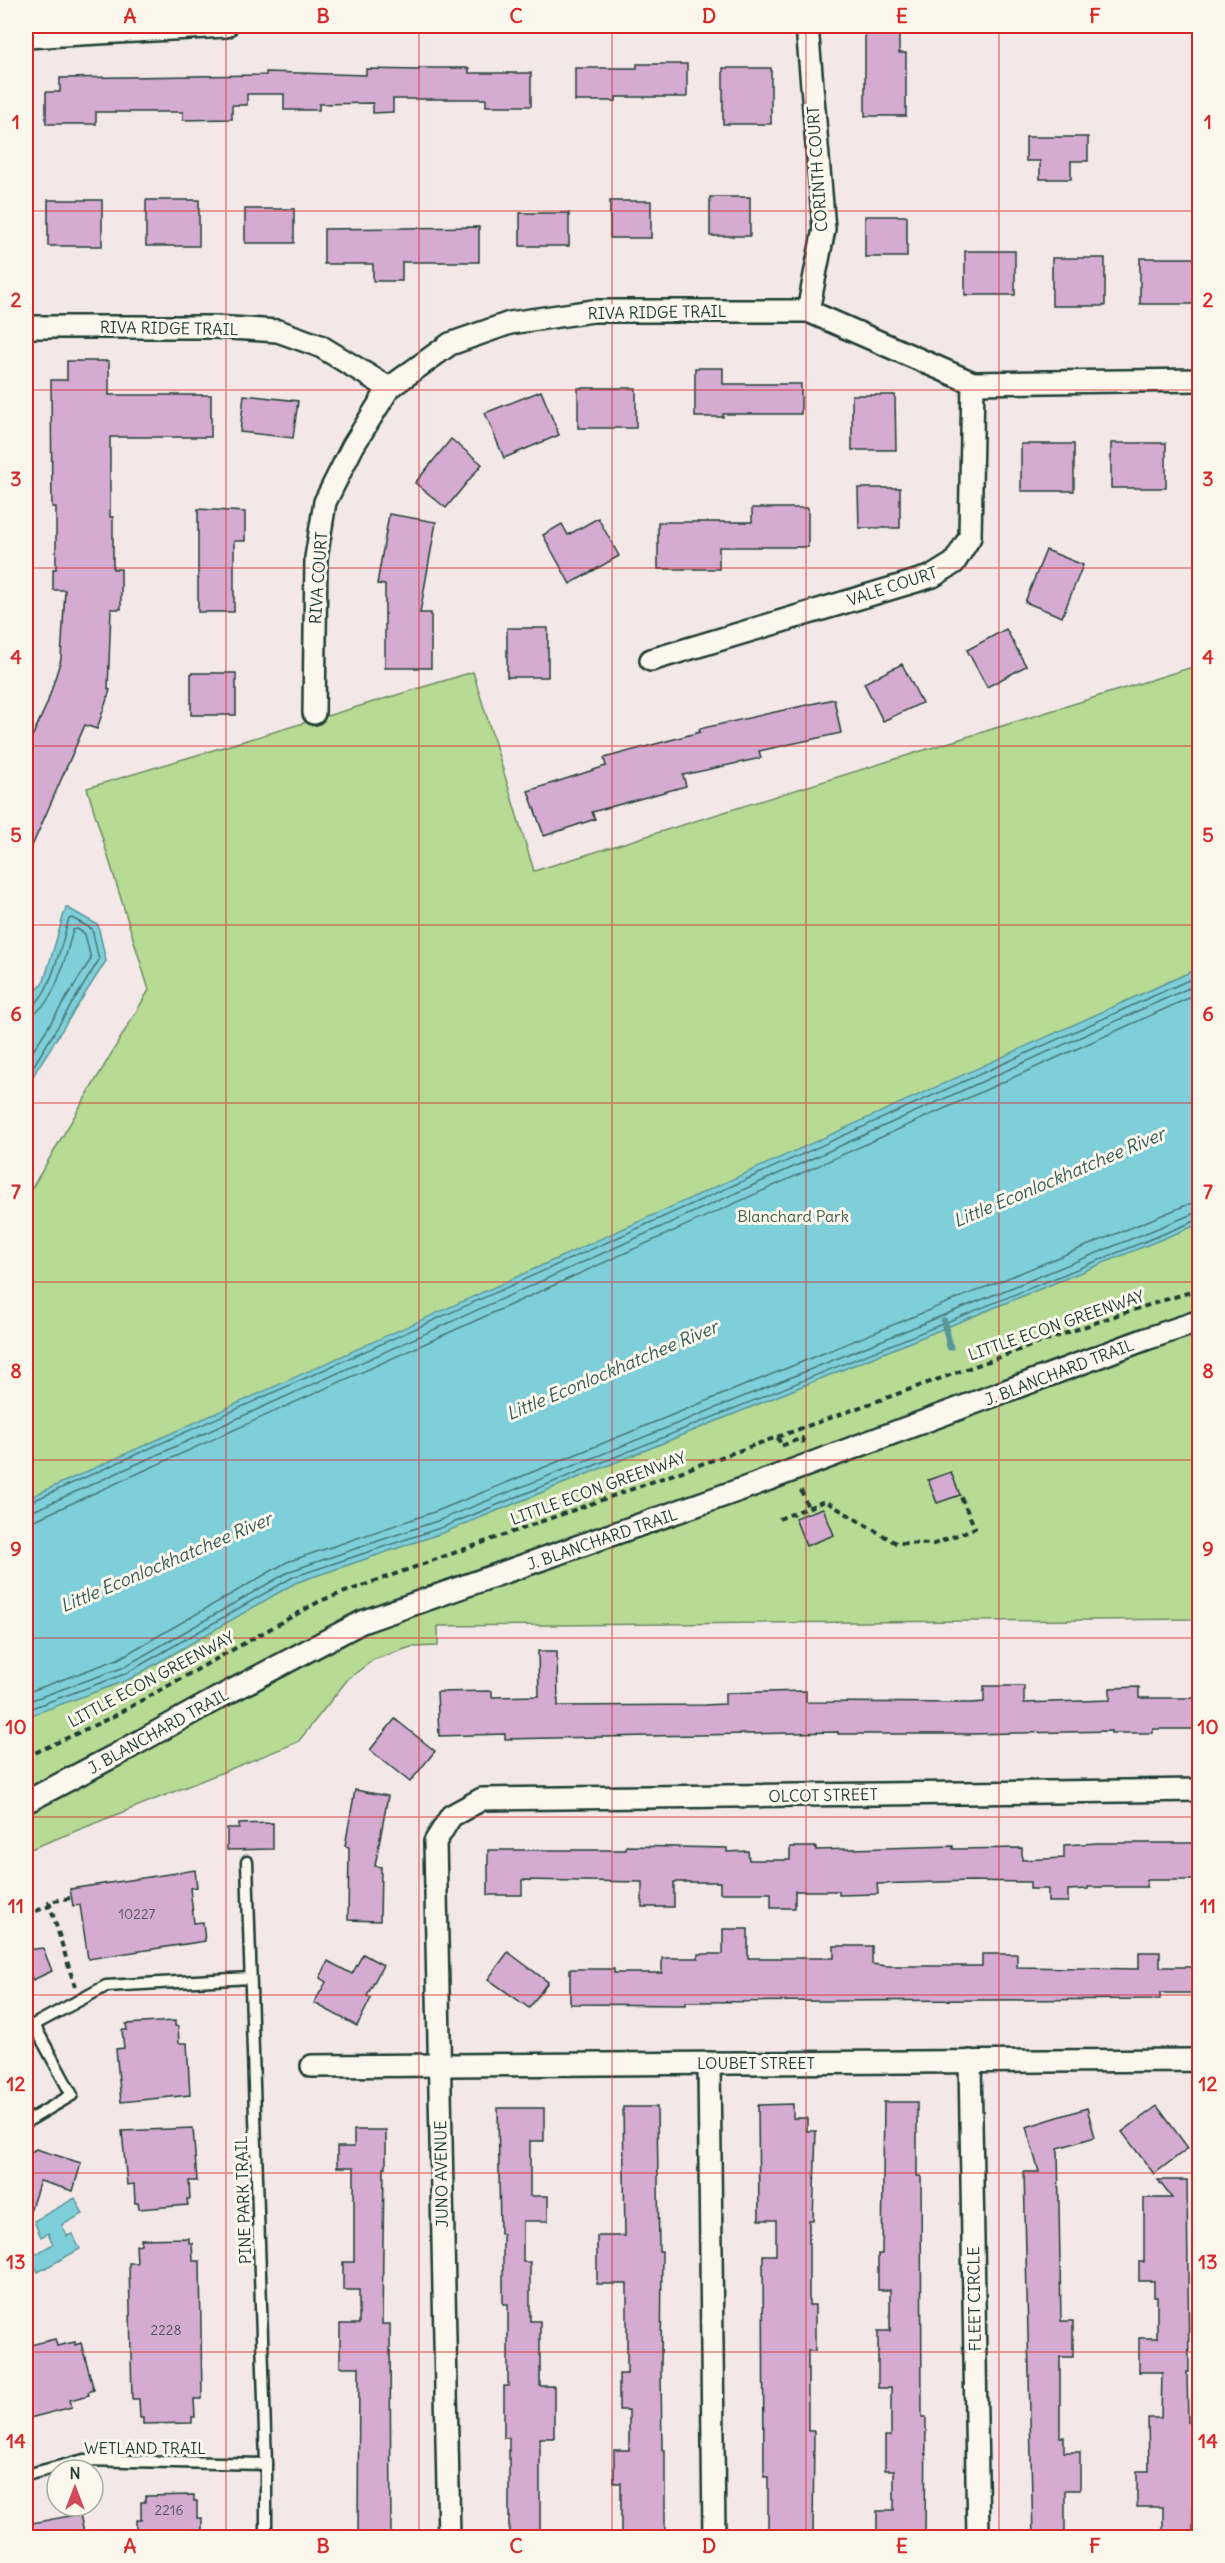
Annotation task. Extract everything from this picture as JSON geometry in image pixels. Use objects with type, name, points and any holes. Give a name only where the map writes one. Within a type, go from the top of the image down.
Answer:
[{"type":"street","points":[[26,37],[226,26]]},
{"type":"street","name":"CORINTH COURT","points":[[807,26],[824,229],[808,311]]},
{"type":"street","name":"RIVA RIDGE TRAIL","points":[[26,327],[214,327],[278,331],[320,346],[388,388],[450,344],[510,324],[593,311],[808,311],[973,383],[1200,380]]},
{"type":"street","name":"VALE COURT","points":[[651,660],[933,576],[954,563],[970,537],[973,383]]},
{"type":"street","name":"RIVA COURT","points":[[314,713],[316,558],[325,502],[353,446],[388,388]]},
{"type":"street","name":"J. BLANCHARD TRAIL","points":[[26,1802],[362,1622],[745,1488],[1200,1321]]},
{"type":"street","name":"OLCOT STREET","points":[[451,1816],[482,1799],[1200,1790]]},
{"type":"street","name":"JUNO AVENUE","points":[[449,2538],[435,1842],[451,1816]]},
{"type":"street","name":"LOUBET STREET","points":[[312,2066],[1191,2060],[1200,2064]]},
{"type":"street","name":"FLEET CIRCLE","points":[[970,2061],[978,2538]]},
{"type":"street","points":[[709,2063],[714,2538]]},
{"type":"lane","name":"PINE PARK TRAIL","points":[[247,1862],[266,2464],[266,2538]]},
{"type":"lane","points":[[26,2122],[72,2095],[30,2027],[105,1986],[250,1978]]},
{"type":"lane","name":"WETLAND TRAIL","points":[[26,2475],[84,2460],[266,2464]]},
{"type":"path","name":"LITTLE ECON GREENWAY","points":[[26,1757],[112,1717],[320,1601],[1117,1315],[1200,1289]]},
{"type":"path","points":[[797,1481],[808,1508]]},
{"type":"path","points":[[779,1520],[825,1501],[896,1543],[934,1544],[975,1528],[960,1495]]},
{"type":"path","points":[[70,1898],[49,1902],[77,1990]]},
{"type":"path","points":[[36,1911],[50,1906]]},
{"type":"green space","name":"Blanchard Park","points":[[1199,665],[1199,1619],[438,1626],[438,1646],[411,1647],[373,1660],[348,1679],[298,1742],[26,1851],[26,1198],[149,990],[87,788],[473,672],[534,871]]},
{"type":"water","points":[[66,907],[98,925],[106,961],[37,1069],[26,1091],[26,1005],[44,981]]},
{"type":"water","name":"Little Econlockhatchee River","points":[[1199,968],[1199,1224],[445,1532],[295,1583],[128,1680],[26,1717],[26,1499]]},
{"type":"water","points":[[75,2198],[83,2214],[62,2225],[67,2236],[72,2234],[80,2249],[38,2272],[31,2257],[53,2244],[48,2233],[41,2237],[34,2221]]},
{"type":"building","points":[[865,26],[899,26],[899,53],[906,53],[906,116],[865,116]]},
{"type":"building","points":[[637,64],[687,64],[687,97],[616,97],[616,101],[575,101],[575,68],[637,68]]},
{"type":"building","points":[[419,68],[469,68],[469,73],[531,73],[531,106],[486,106],[486,99],[393,99],[393,112],[373,113],[373,103],[319,104],[319,110],[284,110],[284,94],[247,94],[247,105],[232,105],[232,119],[183,120],[183,112],[96,112],[96,124],[46,124],[46,92],[60,92],[60,78],[266,75],[266,72],[366,75],[366,69],[419,70]]},
{"type":"building","points":[[723,68],[771,68],[771,124],[723,124]]},
{"type":"building","points":[[1026,137],[1088,137],[1088,161],[1071,161],[1071,179],[1040,179],[1040,161],[1026,161]]},
{"type":"building","points":[[710,197],[750,197],[750,236],[710,236]]},
{"type":"building","points":[[48,200],[102,200],[102,246],[48,246]]},
{"type":"building","points":[[146,200],[199,200],[199,246],[146,246]]},
{"type":"building","points":[[610,201],[651,201],[651,238],[610,238]]},
{"type":"building","points":[[245,209],[294,209],[294,243],[245,243]]},
{"type":"building","points":[[520,213],[569,213],[569,246],[520,246]]},
{"type":"building","points":[[865,216],[907,216],[907,257],[865,257]]},
{"type":"building","points":[[479,227],[479,262],[402,262],[402,281],[373,281],[373,264],[324,264],[324,229]]},
{"type":"building","points":[[965,251],[1015,251],[1015,295],[965,295]]},
{"type":"building","points":[[1052,258],[1105,258],[1105,306],[1052,306]]},
{"type":"building","points":[[1140,258],[1194,258],[1194,304],[1140,304]]},
{"type":"building","points":[[67,361],[109,361],[109,395],[211,395],[211,437],[110,437],[110,517],[113,517],[113,569],[121,569],[121,609],[111,609],[108,689],[110,690],[97,729],[85,725],[26,860],[26,738],[30,741],[47,704],[61,659],[65,590],[53,590],[53,569],[56,569],[56,507],[52,507],[51,380],[67,380]]},
{"type":"building","points":[[695,368],[723,368],[723,384],[801,384],[801,414],[723,414],[723,417],[695,417]]},
{"type":"building","points":[[578,388],[636,388],[636,428],[578,428]]},
{"type":"building","points":[[541,391],[559,435],[504,458],[485,413]]},
{"type":"building","points":[[244,395],[298,401],[293,438],[240,432]]},
{"type":"building","points":[[852,395],[895,395],[896,450],[852,450]]},
{"type":"building","points":[[451,439],[482,464],[446,508],[415,483]]},
{"type":"building","points":[[1111,443],[1166,443],[1166,488],[1111,488]]},
{"type":"building","points":[[1021,444],[1074,444],[1074,491],[1021,491]]},
{"type":"building","points":[[858,488],[900,488],[900,528],[859,528]]},
{"type":"building","points":[[752,508],[808,508],[808,547],[719,547],[719,569],[658,569],[658,522],[752,522]]},
{"type":"building","points":[[198,509],[245,512],[245,541],[234,541],[234,612],[198,612]]},
{"type":"building","points":[[389,514],[436,522],[420,613],[431,613],[431,668],[385,668],[385,585],[377,584]]},
{"type":"building","points":[[598,518],[619,556],[570,584],[543,535],[562,524],[568,535]]},
{"type":"building","points":[[1046,550],[1083,565],[1062,617],[1025,602]]},
{"type":"building","points":[[507,628],[548,628],[548,677],[507,677]]},
{"type":"building","points":[[1006,629],[1026,666],[987,687],[967,650]]},
{"type":"building","points":[[902,664],[922,703],[883,721],[864,683]]},
{"type":"building","points":[[191,673],[236,673],[236,715],[191,715]]},
{"type":"building","points":[[834,699],[841,733],[759,751],[761,758],[683,775],[686,786],[592,812],[595,819],[544,836],[528,791],[606,766],[604,758],[700,732],[699,729]]},
{"type":"building","points":[[951,1472],[960,1495],[937,1503],[928,1480]]},
{"type":"building","points":[[823,1508],[834,1535],[806,1546],[795,1518]]},
{"type":"building","points":[[538,1651],[557,1651],[558,1706],[725,1704],[725,1693],[806,1691],[806,1702],[972,1703],[984,1702],[984,1686],[1024,1686],[1024,1703],[1110,1700],[1110,1688],[1139,1687],[1139,1698],[1200,1698],[1200,1729],[1153,1729],[1153,1733],[1111,1733],[1111,1731],[838,1734],[838,1732],[505,1739],[505,1734],[439,1736],[437,1692],[492,1691],[492,1697],[539,1696]]},
{"type":"building","points":[[395,1719],[435,1751],[410,1782],[370,1750]]},
{"type":"building","points":[[355,1790],[388,1796],[375,1866],[381,1867],[380,1921],[348,1920],[349,1847],[345,1846]]},
{"type":"building","points":[[273,1823],[273,1849],[227,1850],[227,1828],[239,1828],[239,1824]]},
{"type":"building","points":[[1200,1843],[1200,1880],[1147,1880],[1147,1887],[1088,1887],[1088,1889],[1068,1890],[1068,1902],[1048,1902],[1048,1889],[1030,1889],[1030,1882],[877,1884],[878,1894],[839,1895],[839,1891],[795,1891],[795,1908],[771,1908],[771,1893],[720,1893],[720,1882],[674,1882],[674,1907],[642,1907],[642,1882],[522,1880],[522,1895],[488,1895],[488,1850],[626,1850],[626,1846],[727,1848],[727,1852],[748,1851],[749,1860],[790,1860],[790,1847],[816,1847],[816,1850],[953,1846],[953,1849],[1022,1848],[1022,1860],[1064,1858],[1064,1845]]},
{"type":"building","points":[[195,1870],[197,1887],[190,1888],[194,1923],[203,1922],[205,1941],[88,1959],[80,1905],[73,1906],[70,1889]]},
{"type":"building","points":[[723,1929],[748,1929],[748,1958],[834,1958],[834,1946],[872,1946],[872,1964],[886,1966],[982,1966],[982,1954],[1017,1954],[1017,1967],[1139,1969],[1139,1952],[1160,1952],[1160,1967],[1200,1967],[1200,1993],[1160,1993],[1160,1999],[686,2002],[686,2005],[570,2004],[570,1969],[614,1969],[614,1973],[662,1973],[662,1958],[698,1958],[698,1954],[723,1954]]},
{"type":"building","points":[[43,1948],[52,1971],[33,1980],[30,1974],[26,1975],[26,1950]]},
{"type":"building","points":[[508,1952],[548,1982],[529,2008],[488,1979]]},
{"type":"building","points":[[363,1954],[383,1965],[367,1996],[371,1998],[357,2026],[314,2003],[326,1982],[320,1978],[328,1961],[352,1974]]},
{"type":"building","points":[[175,2021],[175,2026],[178,2026],[179,2043],[187,2043],[190,2095],[121,2102],[116,2049],[124,2048],[122,2030],[127,2030],[126,2024]]},
{"type":"building","points":[[884,2102],[917,2102],[917,2176],[921,2176],[922,2417],[926,2417],[925,2538],[877,2538],[877,2511],[894,2511],[894,2470],[885,2470],[885,2436],[891,2436],[891,2388],[878,2388],[878,2331],[890,2331],[890,2290],[878,2290],[878,2254],[882,2254]]},
{"type":"building","points":[[793,2104],[793,2118],[807,2118],[807,2131],[816,2131],[813,2220],[809,2220],[809,2305],[815,2305],[815,2351],[808,2351],[808,2431],[814,2431],[813,2538],[768,2538],[768,2477],[764,2477],[763,2255],[776,2255],[776,2220],[759,2220],[758,2105]]},
{"type":"building","points":[[1157,2106],[1188,2148],[1154,2174],[1122,2132]]},
{"type":"building","points":[[623,2107],[657,2107],[659,2251],[662,2251],[661,2374],[662,2450],[665,2450],[665,2538],[621,2538],[621,2483],[614,2483],[614,2450],[629,2450],[629,2410],[619,2410],[619,2374],[627,2374],[627,2284],[597,2284],[597,2236],[625,2236]]},
{"type":"building","points":[[498,2108],[544,2108],[544,2141],[530,2141],[530,2196],[548,2196],[548,2221],[523,2221],[523,2262],[530,2262],[530,2321],[540,2321],[540,2386],[554,2386],[554,2438],[540,2438],[540,2538],[509,2538],[509,2438],[504,2438],[504,2386],[508,2386],[508,2304],[503,2304]]},
{"type":"building","points":[[1087,2108],[1095,2137],[1058,2148],[1061,2321],[1073,2321],[1073,2357],[1060,2357],[1060,2437],[1064,2437],[1064,2452],[1080,2452],[1080,2490],[1065,2490],[1065,2538],[1033,2538],[1024,2172],[1039,2172],[1026,2127]]},
{"type":"building","points":[[193,2128],[197,2181],[189,2181],[188,2205],[139,2209],[138,2203],[135,2203],[134,2184],[127,2185],[122,2131]]},
{"type":"building","points":[[354,2130],[386,2130],[382,2324],[390,2324],[391,2538],[358,2538],[359,2367],[340,2367],[340,2324],[359,2324],[359,2290],[343,2290],[343,2262],[354,2262],[354,2167],[337,2167],[337,2147],[354,2147]]},
{"type":"building","points":[[36,2149],[81,2163],[73,2191],[40,2181],[29,2214],[26,2214],[26,2155]]},
{"type":"building","points":[[1158,2180],[1187,2180],[1189,2372],[1187,2372],[1188,2422],[1193,2422],[1193,2538],[1163,2538],[1163,2507],[1137,2507],[1137,2471],[1149,2471],[1148,2418],[1161,2418],[1162,2372],[1139,2372],[1139,2338],[1157,2338],[1157,2297],[1154,2297],[1154,2281],[1139,2281],[1139,2262],[1144,2262],[1144,2198],[1172,2198]]},
{"type":"building","points":[[189,2238],[189,2243],[192,2243],[193,2261],[200,2261],[202,2399],[194,2399],[195,2417],[192,2417],[192,2423],[143,2424],[143,2418],[140,2418],[139,2399],[132,2399],[129,2263],[137,2263],[136,2245],[141,2244],[141,2239]]},
{"type":"building","points":[[55,2339],[57,2346],[81,2343],[94,2390],[88,2392],[89,2395],[70,2400],[72,2407],[26,2419],[26,2346]]},
{"type":"building","points":[[194,2495],[194,2501],[197,2501],[197,2518],[202,2518],[202,2536],[136,2538],[136,2520],[141,2520],[141,2502],[145,2502],[145,2496]]},
{"type":"building","points":[[58,2518],[81,2518],[85,2538],[26,2538],[26,2524]]},
{"type":"waterway","points":[[944,1321],[950,1347]]}]
